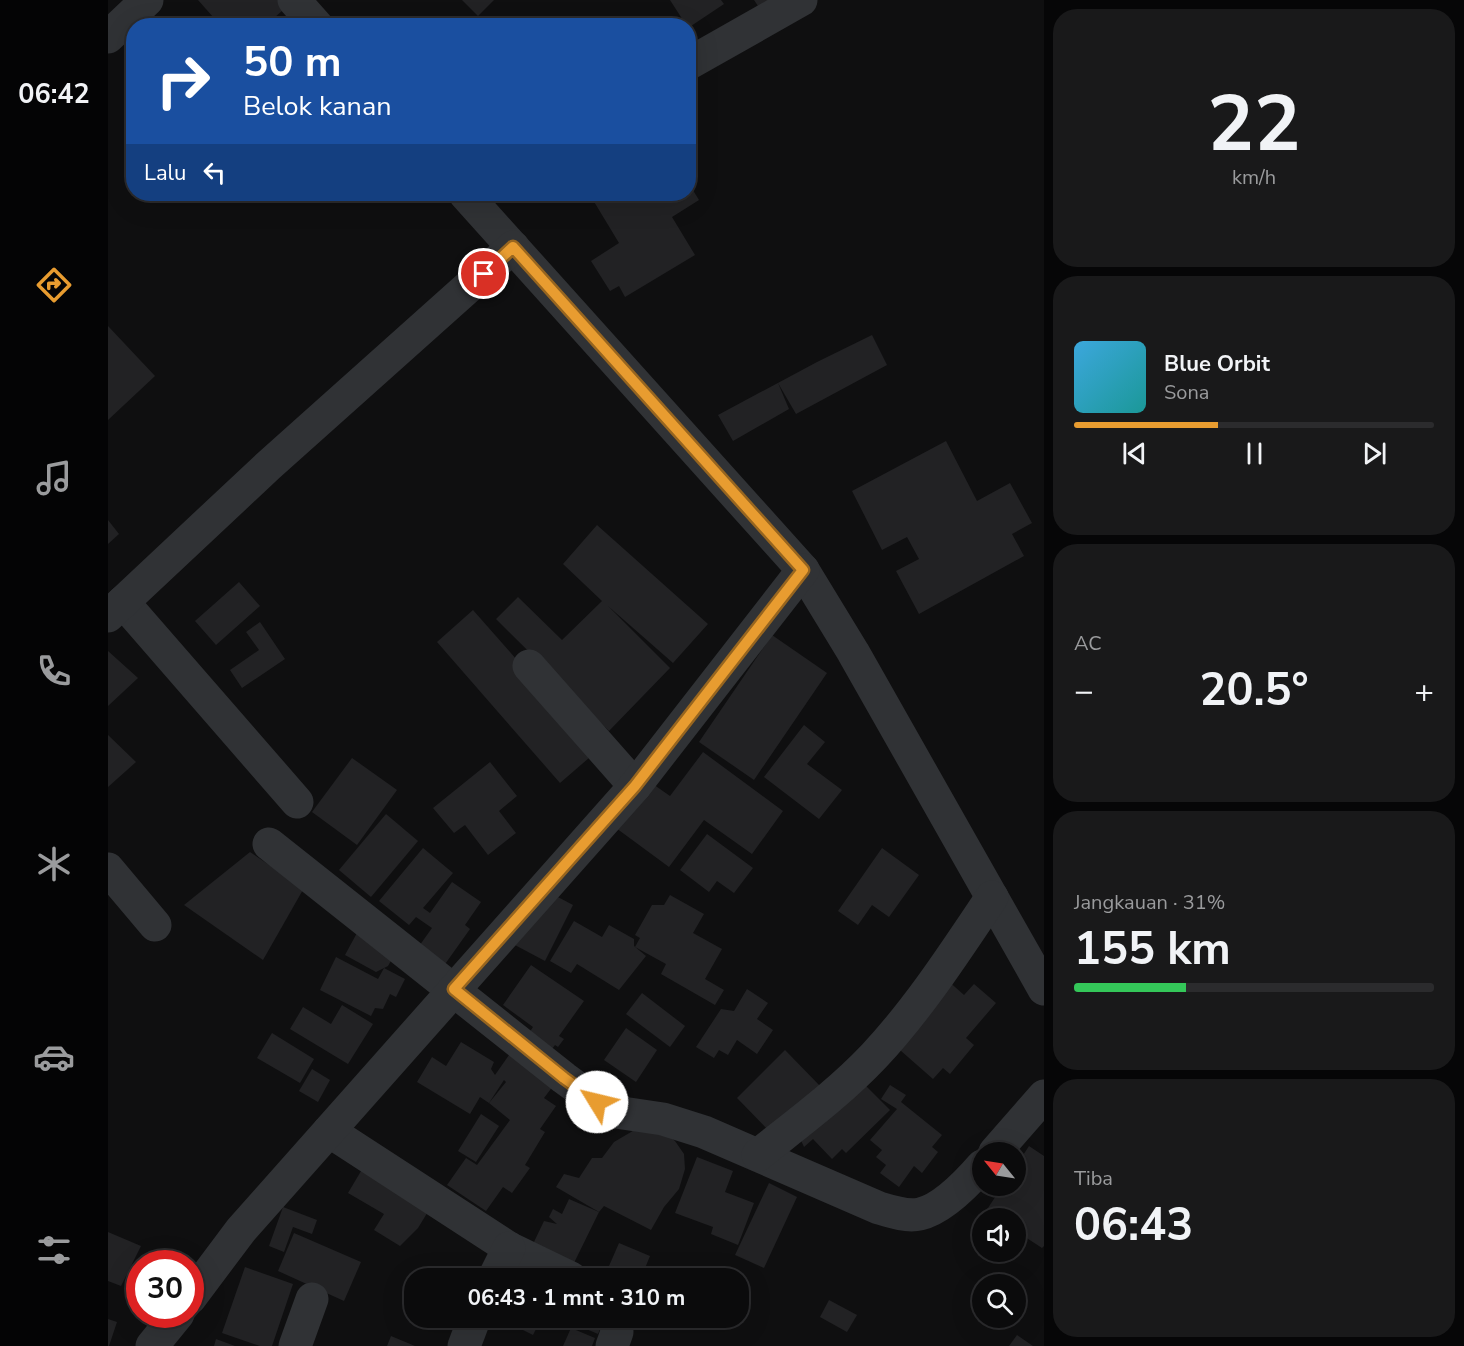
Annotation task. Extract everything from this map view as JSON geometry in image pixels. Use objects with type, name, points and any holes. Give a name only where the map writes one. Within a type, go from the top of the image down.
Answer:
[{"type":"street","points":[[128,18],[147,0]]},
{"type":"street","points":[[294,0],[310,18]]},
{"type":"street","points":[[696,59],[801,0]]},
{"type":"street","points":[[108,37],[126,20]]},
{"type":"street","points":[[469,201],[499,260],[803,570],[853,652],[1044,989]]},
{"type":"street","points":[[297,802],[116,609],[268,466],[499,260]]},
{"type":"street","points":[[204,1279],[241,1230],[635,786],[803,570]]},
{"type":"street","points":[[529,666],[635,786]]},
{"type":"street","points":[[269,844],[564,1078],[609,1111],[663,1119],[704,1132],[879,1208],[899,1214],[920,1214],[938,1206],[972,1176]]},
{"type":"street","points":[[108,869],[155,925]]},
{"type":"street","points":[[758,1155],[834,1094],[874,1056],[921,1000],[992,897]]},
{"type":"street","points":[[1003,1142],[1044,1096]]},
{"type":"street","points":[[329,1131],[509,1248],[550,1268]]},
{"type":"street","points":[[499,1268],[509,1248]]},
{"type":"street","points":[[295,1346],[312,1299]]},
{"type":"street","points":[[152,1346],[167,1328]]},
{"type":"street","points":[[464,1346],[471,1328]]},
{"type":"street","points":[[612,1346],[617,1328]]},
{"type":"building","points":[[198,0],[290,0],[292,2],[274,18],[214,18]]},
{"type":"building","points":[[462,0],[494,0],[478,16]]},
{"type":"building","points":[[670,0],[721,0],[724,4],[696,23],[696,18],[682,18]]},
{"type":"building","points":[[754,0],[776,0],[760,9]]},
{"type":"building","points":[[696,195],[699,200],[672,217],[695,255],[625,297],[619,286],[610,291],[591,261],[619,243],[594,201],[696,201]]},
{"type":"building","points":[[108,326],[155,376],[108,420]]},
{"type":"building","points":[[872,335],[887,365],[796,414],[778,383],[789,409],[733,441],[718,415],[817,362]]},
{"type":"building","points":[[946,441],[977,501],[1010,483],[1032,523],[1012,534],[1024,556],[919,614],[896,571],[919,559],[907,537],[882,550],[852,491]]},
{"type":"building","points":[[108,520],[119,534],[108,544]]},
{"type":"building","points":[[597,525],[708,624],[673,663],[608,606],[670,668],[609,731],[496,619],[518,597],[562,640],[602,601],[563,564]]},
{"type":"building","points":[[239,582],[260,606],[216,645],[195,621]]},
{"type":"building","points":[[473,610],[597,751],[560,783],[437,642]]},
{"type":"building","points":[[260,622],[285,659],[242,688],[230,670],[259,650],[246,632]]},
{"type":"building","points":[[772,635],[827,673],[754,780],[699,742]]},
{"type":"building","points":[[108,651],[138,678],[108,706]]},
{"type":"building","points":[[804,725],[825,742],[807,764],[842,790],[819,819],[764,777]]},
{"type":"building","points":[[108,735],[136,762],[108,787]]},
{"type":"building","points":[[703,752],[783,811],[752,854],[704,820],[669,867],[616,828],[650,782],[670,796]]},
{"type":"building","points":[[352,758],[397,790],[357,845],[312,812]]},
{"type":"building","points":[[490,762],[517,796],[499,811],[516,833],[488,855],[465,825],[454,833],[433,808]]},
{"type":"building","points":[[386,814],[418,841],[371,897],[339,870]]},
{"type":"building","points":[[707,834],[753,868],[734,893],[717,881],[709,892],[680,870]]},
{"type":"building","points":[[423,848],[453,873],[423,908],[430,913],[452,882],[481,902],[465,925],[470,929],[443,967],[417,949],[432,928],[416,917],[409,925],[379,901]]},
{"type":"building","points":[[882,848],[919,875],[889,917],[872,905],[858,925],[838,911]]},
{"type":"building","points":[[250,852],[304,888],[263,960],[184,905]]},
{"type":"building","points":[[670,895],[704,914],[693,933],[722,949],[705,979],[724,990],[715,1005],[661,974],[666,964],[635,947],[640,938],[635,935],[652,905],[664,905]]},
{"type":"building","points":[[556,896],[573,905],[545,961],[513,944]]},
{"type":"building","points":[[574,921],[602,937],[609,925],[634,939],[634,946],[646,956],[619,990],[577,964],[571,973],[550,961]]},
{"type":"building","points":[[358,931],[396,952],[388,966],[376,972],[345,955]]},
{"type":"building","points":[[336,957],[378,979],[384,968],[405,979],[396,997],[390,994],[383,1009],[375,1008],[371,1016],[320,990]]},
{"type":"building","points":[[531,965],[584,1001],[559,1036],[564,1039],[558,1047],[555,1045],[552,1049],[529,1033],[533,1027],[503,1005]]},
{"type":"building","points":[[946,979],[964,995],[974,984],[996,1003],[966,1038],[974,1045],[950,1074],[943,1068],[933,1079],[892,1043]]},
{"type":"building","points":[[747,989],[768,1003],[757,1019],[773,1030],[757,1054],[737,1040],[728,1055],[719,1050],[714,1058],[696,1047],[721,1009],[734,1011]]},
{"type":"building","points":[[642,993],[685,1026],[670,1047],[626,1014]]},
{"type":"building","points":[[342,1005],[373,1024],[348,1064],[290,1029],[303,1007],[331,1024]]},
{"type":"building","points":[[626,1028],[657,1050],[636,1082],[604,1060]]},
{"type":"building","points":[[272,1033],[314,1059],[300,1083],[257,1058]]},
{"type":"building","points":[[461,1042],[494,1062],[491,1069],[495,1075],[509,1055],[553,1086],[544,1098],[556,1106],[540,1129],[545,1132],[525,1165],[530,1168],[512,1193],[503,1187],[486,1211],[447,1185],[466,1158],[477,1165],[510,1120],[480,1097],[470,1114],[417,1082],[432,1057],[446,1066]],"holes":[[[504,1080],[506,1082],[489,1103]]]},
{"type":"building","points":[[785,1050],[823,1089],[775,1137],[737,1098]]},
{"type":"building","points":[[312,1069],[330,1080],[318,1102],[299,1091]]},
{"type":"building","points":[[861,1081],[890,1110],[846,1153],[842,1149],[832,1159],[813,1139],[804,1147],[798,1134]]},
{"type":"building","points":[[890,1085],[906,1095],[901,1102],[942,1135],[932,1147],[938,1152],[922,1173],[914,1166],[899,1187],[880,1173],[886,1165],[876,1157],[882,1150],[870,1140],[897,1109],[881,1099]]},
{"type":"building","points":[[481,1114],[499,1126],[476,1162],[458,1151]]},
{"type":"building","points":[[643,1125],[662,1130],[675,1141],[684,1154],[685,1169],[679,1189],[664,1207],[651,1230],[604,1206],[599,1212],[556,1187],[564,1174],[579,1178],[592,1158],[602,1158],[614,1142]]},
{"type":"building","points":[[1029,1146],[1044,1156],[1044,1246],[1042,1248],[1026,1238],[1026,1208],[988,1208],[996,1196],[1026,1196],[1026,1151]]},
{"type":"building","points":[[697,1157],[733,1171],[725,1192],[754,1203],[738,1245],[711,1234],[713,1227],[675,1213]]},
{"type":"building","points":[[367,1161],[429,1210],[418,1228],[400,1246],[374,1230],[384,1214],[348,1193]]},
{"type":"building","points":[[769,1183],[797,1197],[764,1268],[735,1255]]},
{"type":"building","points":[[569,1199],[599,1212],[573,1265],[533,1244],[544,1221],[557,1224],[549,1217],[553,1209],[562,1214]]},
{"type":"building","points":[[283,1207],[317,1220],[312,1234],[293,1227],[284,1252],[269,1246]]},
{"type":"building","points":[[108,1232],[141,1246],[139,1250],[126,1250],[126,1276],[121,1286],[108,1281]]},
{"type":"building","points":[[294,1233],[361,1262],[344,1301],[278,1271]]},
{"type":"building","points":[[619,1243],[650,1256],[645,1268],[602,1268],[609,1266]]},
{"type":"building","points":[[245,1267],[293,1284],[272,1346],[260,1346],[222,1333]]},
{"type":"building","points":[[829,1300],[857,1315],[847,1332],[820,1317]]},
{"type":"building","points":[[108,1319],[117,1322],[109,1346],[108,1346]]},
{"type":"building","points":[[519,1328],[536,1328],[533,1335]]},
{"type":"building","points":[[571,1328],[595,1338],[592,1346],[563,1346]]},
{"type":"building","points":[[584,1328],[600,1328],[598,1334]]},
{"type":"building","points":[[1017,1335],[1033,1346],[1009,1346]]},
{"type":"building","points":[[391,1336],[415,1346],[387,1346]]},
{"type":"building","points":[[216,1339],[235,1346],[214,1346]]},
{"type":"route","points":[[484,274],[513,247],[803,570],[635,786],[454,989],[597,1102]]}]
